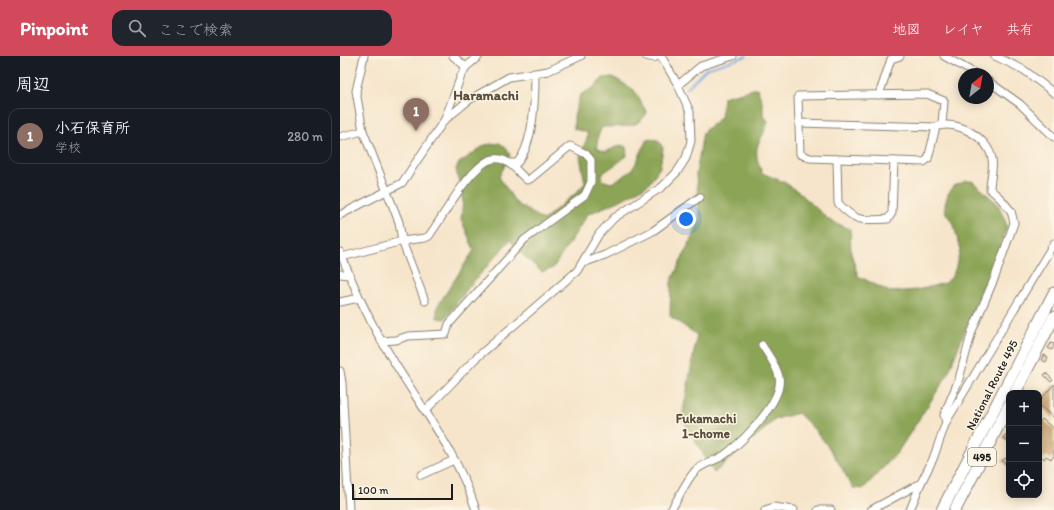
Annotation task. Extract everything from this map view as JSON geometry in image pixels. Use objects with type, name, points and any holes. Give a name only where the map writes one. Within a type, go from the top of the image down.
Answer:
[{"type":"highway","name":"National Route 495","points":[[943,510],[1054,293]]},
{"type":"highway","name":"National Route 495","points":[[1017,390],[1054,317]]},
{"type":"highway","name":"National Route 495","points":[[955,510],[1006,411]]},
{"type":"street","points":[[364,56],[356,91],[363,131],[386,193],[399,222],[402,241],[425,300]]},
{"type":"street","points":[[453,56],[466,67]]},
{"type":"street","points":[[340,215],[386,193],[402,183],[446,119],[466,67],[479,56]]},
{"type":"street","points":[[446,119],[469,100],[509,77],[548,71],[581,56]]},
{"type":"street","points":[[646,56],[654,58],[657,56]]},
{"type":"street","points":[[425,411],[475,358],[577,272],[599,234],[614,218],[662,187],[677,172],[686,158],[691,140],[692,130],[690,112],[678,85],[661,56]]},
{"type":"street","points":[[678,85],[701,66],[733,56]]},
{"type":"street","points":[[879,95],[891,58],[900,56]]},
{"type":"street","points":[[944,56],[965,68]]},
{"type":"street","points":[[995,56],[1024,70],[1054,93]]},
{"type":"street","points":[[510,164],[517,163],[523,156],[528,144],[534,104],[535,74]]},
{"type":"street","points":[[994,85],[1020,104],[1054,137]]},
{"type":"street","points":[[927,94],[944,101],[939,126],[928,159],[924,162],[810,158],[800,154],[799,123],[798,96],[927,94]]},
{"type":"street","points":[[799,123],[958,126],[969,131],[989,149],[992,160],[990,189],[1011,211],[1014,223],[995,277],[972,331],[959,379],[944,415],[946,422]]},
{"type":"street","points":[[340,137],[363,131]]},
{"type":"street","points":[[382,341],[396,340],[408,336],[446,334],[448,324],[524,240],[585,195],[591,182],[591,160],[586,154],[570,146],[527,180],[510,164],[500,159],[483,163],[470,177],[429,236],[341,255],[359,298],[382,341],[454,460],[476,510]]},
{"type":"street","points":[[836,159],[838,203],[849,215],[859,220],[888,219],[892,213],[894,161]]},
{"type":"street","points":[[583,263],[605,255],[654,231],[700,197]]},
{"type":"street","points":[[910,510],[933,459],[946,422],[1054,243]]},
{"type":"street","points":[[340,274],[349,275]]},
{"type":"street","points":[[340,302],[359,298]]},
{"type":"street","points":[[671,510],[695,471],[726,454],[739,442],[766,413],[777,394],[780,385],[779,377],[762,345]]},
{"type":"street","points":[[340,371],[348,510]]},
{"type":"street","points":[[421,475],[454,460]]},
{"type":"street","points":[[871,510],[921,483]]},
{"type":"street","points":[[765,510],[774,507],[794,510]]},
{"type":"street","points":[[818,510],[831,510]]},
{"type":"green space","points":[[613,77],[634,90],[647,113],[633,125],[622,127],[602,127],[598,136],[597,148],[605,152],[621,145],[626,147],[627,156],[602,174],[602,180],[611,183],[627,174],[635,166],[647,139],[658,140],[663,148],[660,167],[648,185],[619,201],[588,214],[553,268],[542,272],[523,255],[510,240],[468,288],[445,319],[437,318],[437,307],[474,250],[461,219],[463,201],[456,169],[459,163],[485,145],[500,143],[507,149],[510,155],[499,177],[516,203],[543,220],[576,193],[585,183],[580,156],[588,136],[586,132],[574,129],[574,116],[580,95],[593,88],[603,78]]},
{"type":"green space","points":[[757,88],[763,105],[763,115],[768,121],[757,150],[757,156],[762,173],[784,182],[800,193],[829,220],[850,229],[851,253],[858,276],[890,292],[917,290],[945,283],[951,278],[955,270],[960,250],[954,225],[946,213],[945,205],[948,194],[954,186],[966,181],[972,181],[998,204],[1007,226],[998,254],[977,300],[947,376],[897,453],[863,489],[853,488],[829,448],[815,430],[798,413],[776,419],[714,473],[682,418],[697,335],[670,316],[671,282],[700,220],[696,175],[703,132],[721,117],[723,97]]},
{"type":"building","points":[[1051,343],[1054,344],[1052,350],[1048,348]]},
{"type":"building","points":[[1044,355],[1048,357],[1046,362],[1041,360]]},
{"type":"building","points":[[1046,373],[1053,380],[1051,382],[1044,375]]},
{"type":"building","points":[[1054,384],[1054,418],[1042,408],[1042,398]]},
{"type":"building","points":[[1042,419],[1054,429],[1054,456],[1051,459],[1046,456],[1044,459],[1042,457]]},
{"type":"building","points":[[1006,459],[1006,464],[1002,461]]},
{"type":"waterway","points":[[686,89],[706,69],[747,56]]},
{"type":"place","name":"小石保育所","points":[[416,131]]},
{"type":"district","name":"Haramachi","points":[[486,95]]},
{"type":"district","name":"Fukamachi 1-chome","points":[[706,426]]}]
